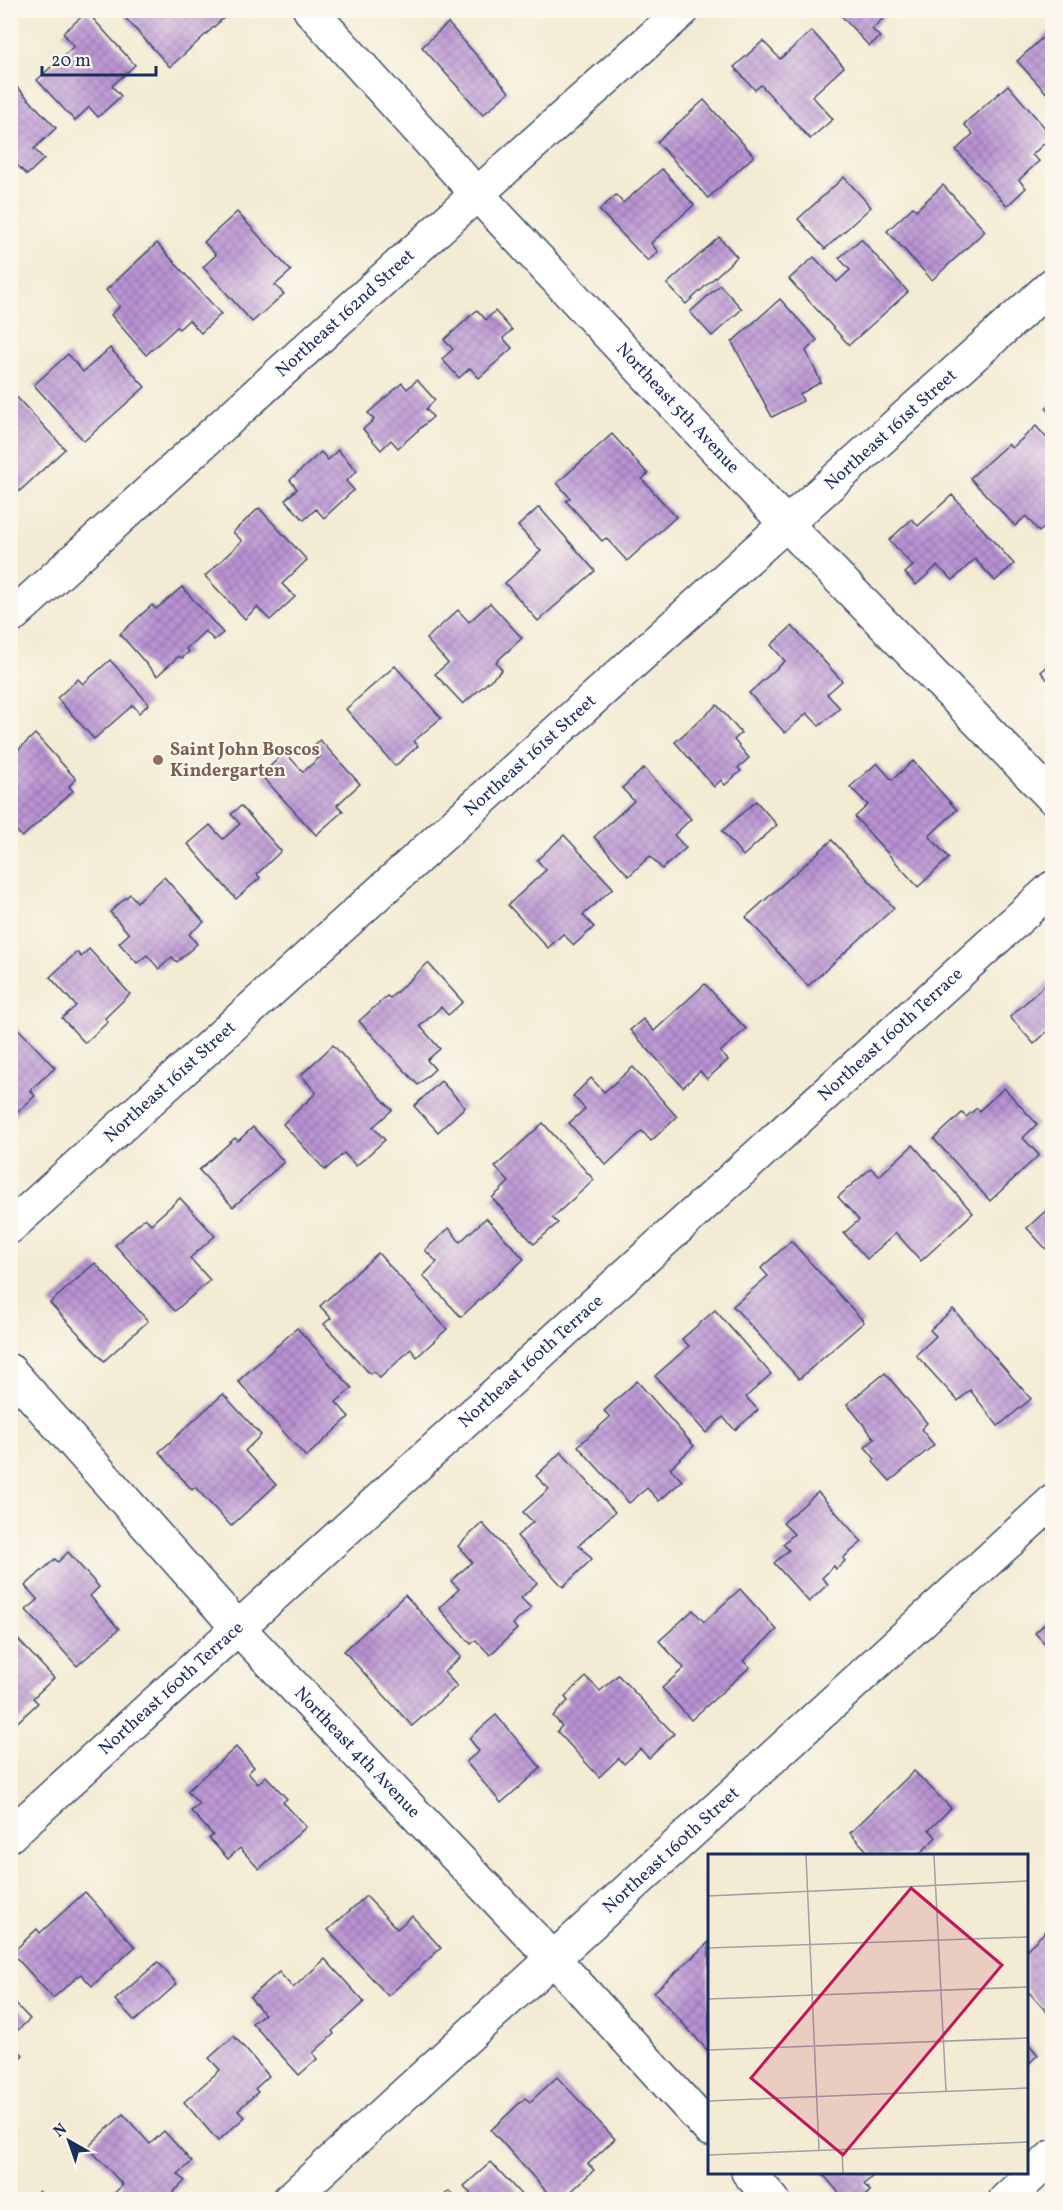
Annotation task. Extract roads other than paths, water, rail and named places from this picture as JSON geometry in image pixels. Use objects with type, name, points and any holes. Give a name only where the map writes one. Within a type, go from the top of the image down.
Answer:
[{"type":"street","name":"Northeast 5th Avenue","points":[[310,10],[477,194],[786,524],[1053,797]]},
{"type":"street","name":"Northeast 162nd Street","points":[[10,618],[683,10]]},
{"type":"street","name":"Northeast 161st Street","points":[[10,1227],[1053,285]]},
{"type":"street","name":"Northeast 160th Terrace","points":[[10,1835],[1053,888]]},
{"type":"street","name":"Northeast 4th Avenue","points":[[10,1371],[238,1628],[552,1957],[708,2128]]},
{"type":"street","name":"Northeast 160th Street","points":[[289,2199],[1053,1503]]},
{"type":"street","points":[[1027,2193],[1053,2157]]},
{"type":"street","points":[[750,2174],[773,2199]]},
{"type":"place","name":"Saint John Boscos Kindergarten","points":[[158,760]]}]
